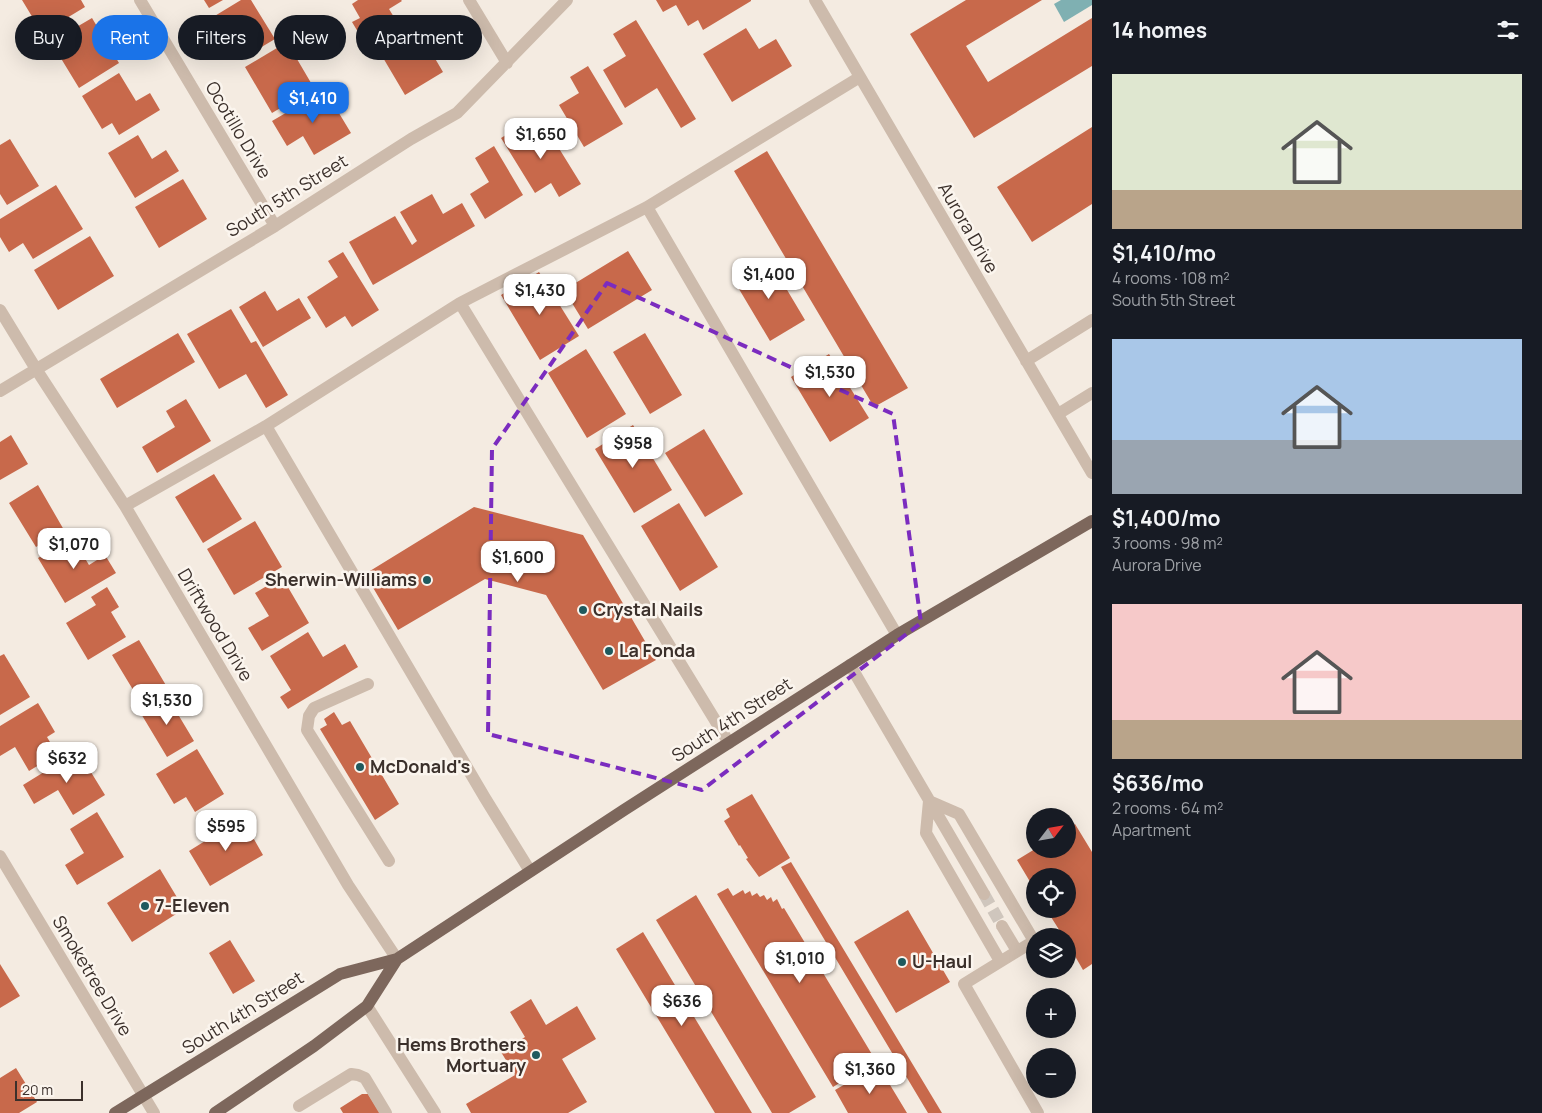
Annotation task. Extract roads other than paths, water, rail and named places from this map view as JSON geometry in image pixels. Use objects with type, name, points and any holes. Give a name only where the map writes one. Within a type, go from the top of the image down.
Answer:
[{"type":"main road","name":"South 4th Street","points":[[115,1113],[340,974],[397,959],[530,871],[897,635],[1092,520]]},
{"type":"main road","name":"South 4th Street","points":[[215,1113],[314,1046],[367,1006],[397,959]]},
{"type":"street","name":"Ocotillo Drive","points":[[140,0],[275,226]]},
{"type":"street","points":[[469,0],[507,63]]},
{"type":"street","name":"South 5th Street","points":[[0,391],[275,226],[411,139],[456,113],[567,0]]},
{"type":"street","name":"Aurora Drive","points":[[815,0],[1092,473]]},
{"type":"street","points":[[124,506],[266,426],[460,303],[647,207],[860,76]]},
{"type":"street","points":[[647,207],[897,635]]},
{"type":"street","points":[[460,303],[729,743]]},
{"type":"street","name":"Driftwood Drive","points":[[0,310],[124,506],[348,885],[397,959]]},
{"type":"street","points":[[1026,361],[1092,320]]},
{"type":"street","points":[[1058,414],[1092,393]]},
{"type":"street","points":[[266,426],[530,871]]},
{"type":"street","points":[[850,666],[984,894]]},
{"type":"street","points":[[368,684],[314,708],[309,716],[307,730],[388,861]]},
{"type":"street","points":[[929,801],[960,814],[1034,941],[964,984],[1038,1113]]},
{"type":"street","points":[[929,801],[926,833],[1000,962]]},
{"type":"street","name":"Smoketree Drive","points":[[0,856],[154,1113]]},
{"type":"street","points":[[1002,926],[1017,951]]},
{"type":"street","points":[[367,1006],[434,1113]]},
{"type":"street","points":[[299,1106],[351,1074],[365,1078],[386,1113]]},
{"type":"water","points":[[1061,0],[1092,0],[1092,5],[1064,22],[1054,4]]},
{"type":"tunnel","points":[[984,894],[1002,926]]},
{"type":"place","name":"Sherwin-Williams","points":[[427,580]]},
{"type":"place","name":"Crystal Nails","points":[[583,610]]},
{"type":"place","name":"La Fonda","points":[[609,651]]},
{"type":"place","name":"McDonald's","points":[[360,767]]},
{"type":"place","name":"7-Eleven","points":[[145,906]]},
{"type":"place","name":"U-Haul","points":[[902,962]]},
{"type":"place","name":"Hems Brothers Mortuary","points":[[536,1055]]}]
